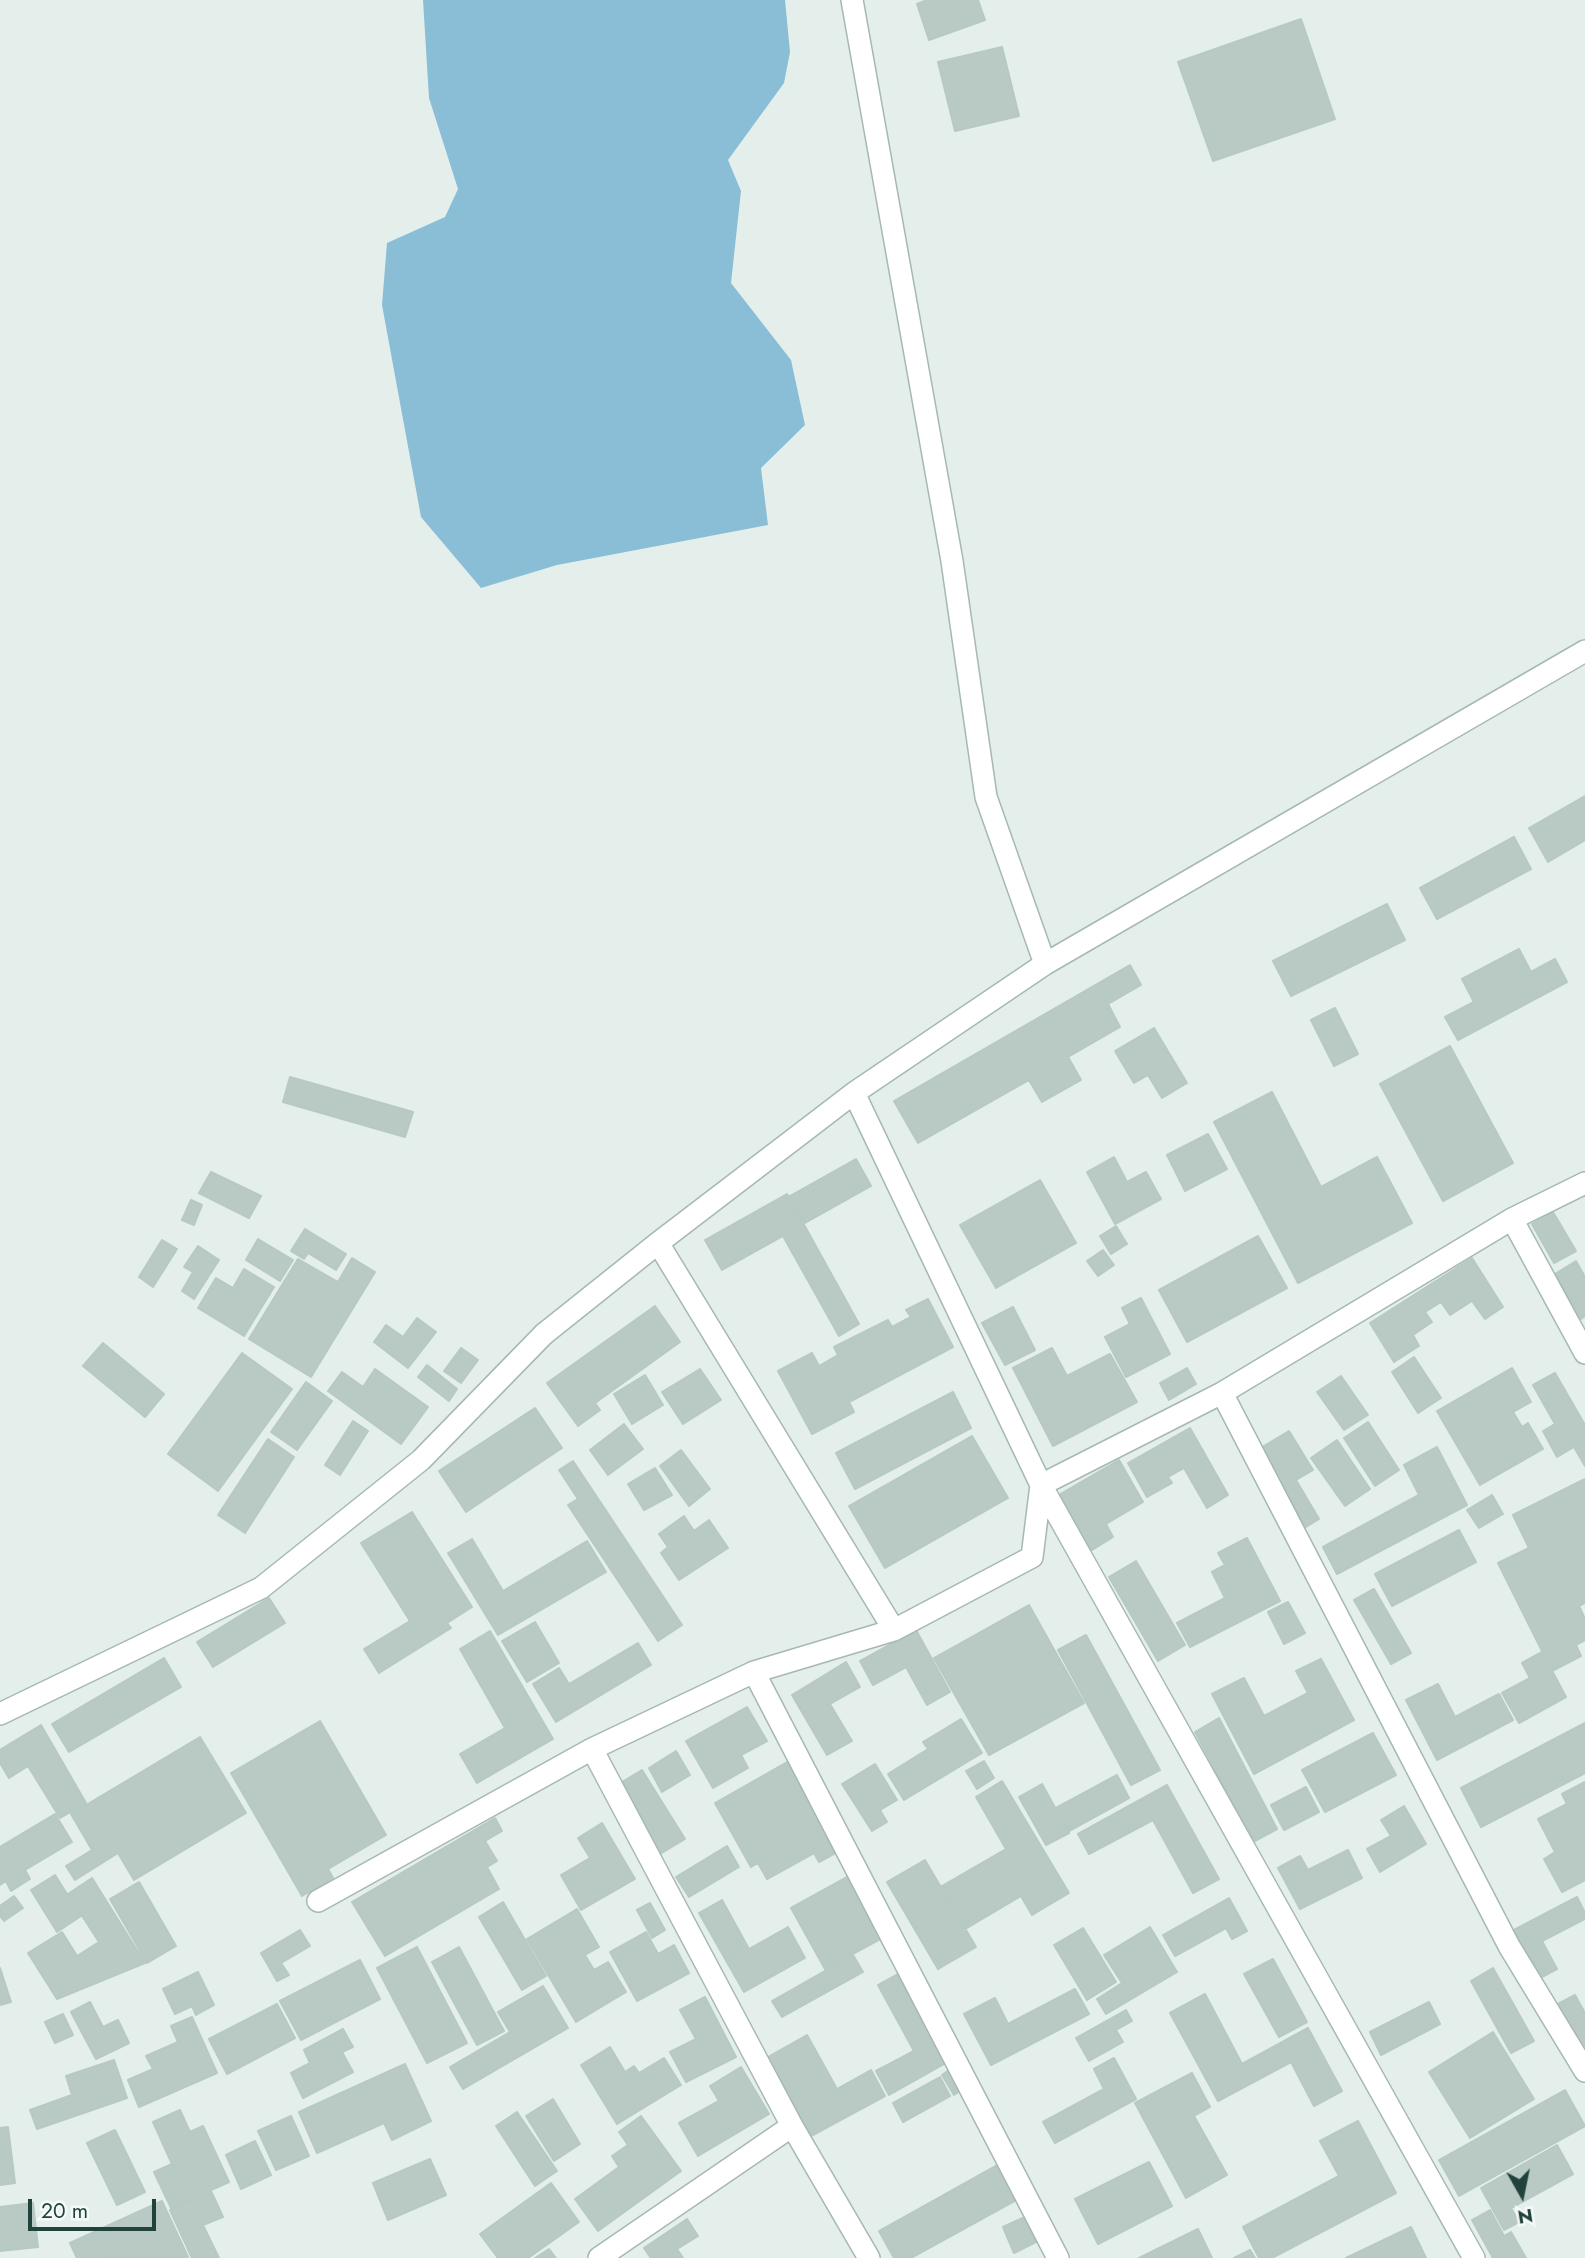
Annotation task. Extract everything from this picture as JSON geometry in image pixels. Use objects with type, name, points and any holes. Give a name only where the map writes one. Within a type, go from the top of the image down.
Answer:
[{"type":"street","points":[[852,0],[952,561],[986,797],[1045,964]]},
{"type":"street","points":[[0,1714],[261,1588],[421,1460],[544,1334],[658,1243],[854,1093],[1045,964],[1583,658]]},
{"type":"street","points":[[854,1093],[1041,1485],[1474,2258]]},
{"type":"street","points":[[1041,1485],[1222,1393],[1512,1219],[1585,1183]]},
{"type":"street","points":[[1512,1219],[1585,1353]]},
{"type":"street","points":[[658,1243],[894,1630]]},
{"type":"street","points":[[1222,1393],[1509,1946],[1585,2071]]},
{"type":"street","points":[[318,1901],[592,1749],[754,1672],[894,1630],[1032,1557],[1041,1485]]},
{"type":"street","points":[[754,1672],[1058,2258]]},
{"type":"street","points":[[592,1749],[792,2126],[869,2258]]},
{"type":"street","points":[[599,2258],[792,2126]]},
{"type":"water","points":[[423,0],[785,0],[790,52],[784,83],[728,160],[741,191],[731,283],[791,360],[805,425],[761,468],[768,525],[557,565],[481,588],[421,517],[382,305],[387,243],[445,217],[458,189],[429,98]]},
{"type":"building","points":[[927,0],[978,0],[985,20],[929,40],[917,4]]},
{"type":"building","points":[[1301,19],[1335,119],[1213,161],[1178,62]]},
{"type":"building","points":[[1002,47],[1019,116],[955,131],[938,62]]},
{"type":"building","points":[[1585,796],[1585,840],[1548,862],[1529,828]]},
{"type":"building","points":[[1514,837],[1531,869],[1437,919],[1420,888]]},
{"type":"building","points":[[1387,904],[1405,940],[1291,996],[1273,961]]},
{"type":"building","points":[[1519,949],[1531,972],[1555,959],[1567,982],[1458,1040],[1445,1017],[1474,1002],[1462,979]]},
{"type":"building","points":[[1130,965],[1141,985],[1108,1004],[1120,1027],[1068,1057],[1081,1080],[1042,1102],[1029,1080],[918,1143],[894,1101]]},
{"type":"building","points":[[1335,1008],[1358,1054],[1334,1066],[1311,1020]]},
{"type":"building","points":[[1154,1028],[1187,1083],[1162,1098],[1148,1075],[1134,1083],[1115,1051]]},
{"type":"building","points":[[1450,1046],[1513,1163],[1443,1201],[1380,1084]]},
{"type":"building","points":[[290,1077],[413,1112],[405,1137],[283,1102]]},
{"type":"building","points":[[1272,1092],[1321,1187],[1377,1157],[1412,1223],[1298,1283],[1214,1122]]},
{"type":"building","points":[[1208,1134],[1227,1169],[1185,1191],[1167,1155]]},
{"type":"building","points":[[1114,1157],[1127,1182],[1146,1172],[1161,1199],[1115,1224],[1087,1172]]},
{"type":"building","points":[[856,1159],[871,1186],[805,1223],[790,1196]]},
{"type":"building","points":[[211,1172],[261,1196],[249,1218],[199,1193]]},
{"type":"building","points":[[1040,1180],[1076,1243],[996,1288],[960,1225]]},
{"type":"building","points":[[787,1194],[859,1324],[839,1336],[783,1236],[722,1270],[705,1240]]},
{"type":"building","points":[[191,1200],[202,1205],[194,1225],[182,1220]]},
{"type":"building","points":[[1553,1212],[1576,1251],[1554,1263],[1532,1224]]},
{"type":"building","points":[[1116,1226],[1127,1244],[1111,1254],[1100,1236]]},
{"type":"building","points":[[305,1229],[346,1254],[336,1270],[308,1253],[304,1259],[291,1251]]},
{"type":"building","points":[[1258,1236],[1287,1288],[1187,1342],[1159,1290]]},
{"type":"building","points":[[258,1239],[293,1260],[280,1281],[246,1260]]},
{"type":"building","points":[[162,1240],[177,1249],[153,1287],[139,1277]]},
{"type":"building","points":[[198,1246],[219,1260],[194,1299],[182,1291],[193,1272],[184,1267]]},
{"type":"building","points":[[1103,1250],[1114,1265],[1098,1276],[1087,1261]]},
{"type":"building","points":[[352,1258],[375,1272],[311,1377],[249,1339],[298,1259],[338,1282]]},
{"type":"building","points":[[1472,1258],[1503,1307],[1485,1319],[1472,1301],[1450,1315],[1441,1302],[1425,1312],[1432,1322],[1413,1335],[1419,1346],[1394,1362],[1370,1323]]},
{"type":"building","points":[[1576,1261],[1585,1277],[1585,1316],[1581,1319],[1555,1274]]},
{"type":"building","points":[[244,1269],[274,1287],[244,1336],[198,1308],[216,1278],[233,1288]]},
{"type":"building","points":[[1141,1298],[1170,1354],[1126,1377],[1105,1337],[1130,1324],[1122,1308]]},
{"type":"building","points":[[928,1299],[953,1347],[849,1402],[854,1412],[812,1434],[778,1371],[812,1353],[819,1366],[838,1355],[834,1347],[888,1320],[892,1327],[911,1317],[906,1310]]},
{"type":"building","points":[[655,1306],[680,1342],[595,1403],[600,1410],[578,1426],[547,1383]]},
{"type":"building","points":[[1013,1307],[1035,1350],[1005,1365],[982,1323]]},
{"type":"building","points":[[417,1318],[436,1332],[408,1368],[374,1342],[386,1325],[403,1337]]},
{"type":"building","points":[[103,1343],[164,1394],[145,1417],[83,1366]]},
{"type":"building","points":[[461,1348],[478,1360],[461,1383],[444,1371]]},
{"type":"building","points":[[1052,1348],[1067,1376],[1110,1354],[1137,1402],[1053,1446],[1013,1368]]},
{"type":"building","points":[[242,1353],[292,1389],[218,1491],[168,1454]]},
{"type":"building","points":[[1414,1357],[1441,1398],[1418,1413],[1392,1372]]},
{"type":"building","points":[[427,1365],[457,1389],[449,1401],[418,1377]]},
{"type":"building","points":[[1187,1368],[1196,1384],[1169,1400],[1160,1383]]},
{"type":"building","points":[[1512,1368],[1531,1402],[1513,1412],[1522,1427],[1528,1423],[1543,1449],[1480,1485],[1437,1411]]},
{"type":"building","points":[[375,1369],[428,1407],[401,1444],[328,1391],[342,1372],[363,1387]]},
{"type":"building","points":[[700,1369],[721,1400],[683,1424],[662,1392]]},
{"type":"building","points":[[1555,1373],[1585,1425],[1585,1466],[1574,1447],[1557,1457],[1543,1431],[1555,1424],[1533,1385]]},
{"type":"building","points":[[645,1375],[663,1405],[632,1424],[614,1394]]},
{"type":"building","points":[[1341,1376],[1368,1415],[1344,1430],[1317,1392]]},
{"type":"building","points":[[306,1382],[332,1401],[297,1450],[271,1432]]},
{"type":"building","points":[[953,1392],[971,1428],[855,1489],[836,1453]]},
{"type":"building","points":[[535,1408],[562,1448],[466,1512],[439,1471]]},
{"type":"building","points":[[353,1421],[368,1431],[340,1475],[325,1465]]},
{"type":"building","points":[[1368,1422],[1399,1470],[1375,1486],[1344,1438]]},
{"type":"building","points":[[624,1424],[643,1449],[608,1475],[590,1450]]},
{"type":"building","points":[[1190,1428],[1228,1495],[1207,1508],[1184,1468],[1168,1477],[1172,1483],[1147,1497],[1128,1463]]},
{"type":"building","points":[[1289,1431],[1313,1470],[1296,1480],[1319,1519],[1306,1527],[1259,1449]]},
{"type":"building","points":[[972,1436],[1008,1498],[885,1568],[849,1506]]},
{"type":"building","points":[[268,1439],[294,1457],[245,1533],[218,1515]]},
{"type":"building","points":[[1337,1440],[1370,1489],[1345,1506],[1311,1458]]},
{"type":"building","points":[[1437,1447],[1467,1505],[1337,1574],[1323,1547],[1419,1495],[1404,1465]]},
{"type":"building","points":[[681,1450],[710,1489],[689,1506],[660,1466]]},
{"type":"building","points":[[1119,1460],[1143,1502],[1106,1524],[1113,1537],[1089,1552],[1057,1496]]},
{"type":"building","points":[[573,1461],[682,1625],[658,1641],[568,1505],[578,1499],[559,1470]]},
{"type":"building","points":[[655,1468],[672,1495],[644,1510],[628,1484]]},
{"type":"building","points":[[1585,1479],[1585,1603],[1579,1606],[1585,1619],[1585,1640],[1576,1645],[1581,1656],[1552,1671],[1498,1563],[1529,1548],[1513,1515]]},
{"type":"building","points":[[1492,1495],[1503,1514],[1479,1528],[1467,1510]]},
{"type":"building","points":[[412,1512],[472,1607],[447,1623],[451,1628],[379,1673],[364,1649],[410,1621],[361,1543]]},
{"type":"building","points":[[684,1516],[694,1531],[709,1520],[728,1548],[679,1580],[661,1553],[668,1547],[659,1534]]},
{"type":"building","points":[[1459,1530],[1476,1562],[1392,1606],[1375,1574]]},
{"type":"building","points":[[1247,1538],[1280,1601],[1190,1647],[1177,1623],[1225,1598],[1212,1572],[1225,1565],[1218,1553]]},
{"type":"building","points":[[472,1539],[503,1591],[587,1541],[606,1572],[498,1635],[448,1553]]},
{"type":"building","points":[[1136,1561],[1185,1645],[1158,1661],[1109,1577]]},
{"type":"building","points":[[1374,1589],[1411,1653],[1391,1664],[1354,1600]]},
{"type":"building","points":[[269,1598],[285,1623],[213,1667],[197,1642]]},
{"type":"building","points":[[1288,1602],[1305,1633],[1284,1644],[1268,1612]]},
{"type":"building","points":[[1029,1605],[1084,1703],[989,1755],[934,1658]]},
{"type":"building","points":[[535,1622],[559,1663],[527,1682],[502,1641]]},
{"type":"building","points":[[916,1630],[950,1692],[927,1705],[906,1667],[873,1685],[860,1661]]},
{"type":"building","points":[[490,1631],[553,1739],[477,1783],[460,1754],[505,1728],[460,1649]]},
{"type":"building","points":[[1086,1635],[1160,1770],[1131,1785],[1058,1650]]},
{"type":"building","points":[[638,1643],[651,1665],[556,1722],[533,1684],[559,1668],[569,1684]]},
{"type":"building","points":[[1542,1652],[1566,1697],[1519,1723],[1502,1693],[1530,1678],[1522,1663]]},
{"type":"building","points":[[164,1658],[181,1687],[69,1752],[52,1724]]},
{"type":"building","points":[[1321,1659],[1354,1720],[1254,1774],[1212,1694],[1244,1678],[1264,1716],[1308,1693],[1296,1671]]},
{"type":"building","points":[[846,1662],[860,1687],[830,1704],[852,1741],[827,1755],[792,1695]]},
{"type":"building","points":[[1438,1684],[1455,1717],[1499,1694],[1513,1720],[1437,1760],[1406,1700]]},
{"type":"building","points":[[747,1707],[767,1741],[741,1755],[748,1768],[713,1788],[686,1741]]},
{"type":"building","points":[[1219,1718],[1277,1829],[1253,1842],[1195,1732]]},
{"type":"building","points":[[961,1719],[982,1753],[904,1800],[888,1774],[928,1749],[923,1742]]},
{"type":"building","points":[[320,1721],[386,1835],[328,1869],[333,1878],[302,1896],[231,1773]]},
{"type":"building","points":[[1585,1723],[1585,1773],[1481,1827],[1461,1788]]},
{"type":"building","points":[[41,1725],[86,1803],[60,1818],[28,1766],[9,1778],[0,1763],[0,1750]]},
{"type":"building","points":[[1373,1733],[1396,1775],[1325,1812],[1302,1770]]},
{"type":"building","points":[[200,1737],[246,1813],[134,1880],[118,1853],[75,1880],[66,1866],[92,1850],[71,1814]]},
{"type":"building","points":[[676,1751],[690,1775],[662,1792],[649,1768]]},
{"type":"building","points":[[789,1761],[839,1851],[819,1862],[814,1853],[767,1879],[758,1863],[751,1867],[715,1803]]},
{"type":"building","points":[[984,1761],[994,1778],[977,1789],[966,1771]]},
{"type":"building","points":[[875,1764],[897,1800],[880,1810],[887,1822],[872,1831],[842,1784]]},
{"type":"building","points":[[642,1770],[685,1839],[660,1854],[617,1785]]},
{"type":"building","points":[[1117,1775],[1129,1798],[1069,1831],[1056,1808]]},
{"type":"building","points":[[1002,1781],[1069,1893],[1032,1915],[1021,1896],[967,1928],[942,1886],[1006,1849],[976,1797]]},
{"type":"building","points":[[1585,1782],[1585,1880],[1562,1892],[1544,1859],[1555,1852],[1538,1819],[1567,1804],[1562,1794]]},
{"type":"building","points":[[1042,1784],[1069,1833],[1046,1845],[1019,1797]]},
{"type":"building","points":[[1167,1785],[1219,1879],[1193,1893],[1153,1820],[1089,1854],[1078,1834]]},
{"type":"building","points":[[1306,1787],[1319,1812],[1284,1830],[1271,1805]]},
{"type":"building","points":[[1404,1806],[1426,1844],[1380,1872],[1367,1849],[1391,1836],[1381,1820]]},
{"type":"building","points":[[55,1814],[72,1842],[25,1870],[30,1879],[11,1891],[6,1881],[0,1885],[0,1847]]},
{"type":"building","points":[[495,1818],[502,1831],[485,1841],[497,1861],[487,1867],[499,1889],[385,1956],[352,1902]]},
{"type":"building","points":[[602,1823],[635,1879],[581,1910],[561,1875],[590,1858],[578,1838]]},
{"type":"building","points":[[727,1846],[739,1867],[689,1897],[676,1877]]},
{"type":"building","points":[[1348,1850],[1362,1878],[1300,1909],[1278,1868],[1300,1856],[1308,1870]]},
{"type":"building","points":[[925,1860],[976,1947],[938,1969],[887,1882]]},
{"type":"building","points":[[55,1875],[81,1916],[57,1932],[31,1890]]},
{"type":"building","points":[[851,1875],[884,1937],[825,1969],[791,1908]]},
{"type":"building","points":[[92,1878],[145,1963],[57,1999],[28,1953],[62,1932],[77,1956],[99,1942],[68,1894]]},
{"type":"building","points":[[139,1882],[176,1946],[147,1963],[110,1899]]},
{"type":"building","points":[[14,1896],[23,1908],[4,1921],[0,1916],[0,1906]]},
{"type":"building","points":[[1577,1897],[1585,1919],[1542,1941],[1557,1969],[1538,1979],[1512,1931]]},
{"type":"building","points":[[1229,1898],[1247,1931],[1232,1939],[1226,1928],[1175,1956],[1163,1935]]},
{"type":"building","points":[[722,1900],[749,1949],[788,1927],[805,1958],[744,1992],[699,1913]]},
{"type":"building","points":[[503,1902],[546,1976],[522,1990],[479,1917]]},
{"type":"building","points":[[650,1903],[665,1930],[652,1938],[637,1910]]},
{"type":"building","points":[[577,1909],[599,1947],[585,1955],[594,1970],[608,1962],[626,1992],[576,2022],[527,1939]]},
{"type":"building","points":[[1150,1927],[1177,1972],[1106,2014],[1097,1999],[1122,1983],[1104,1955]]},
{"type":"building","points":[[1083,1928],[1116,1982],[1087,2000],[1054,1945]]},
{"type":"building","points":[[300,1930],[310,1946],[281,1963],[289,1975],[277,1981],[261,1953]]},
{"type":"building","points":[[646,1932],[658,1954],[674,1945],[689,1973],[637,2001],[610,1952]]},
{"type":"building","points":[[417,1947],[467,2043],[427,2063],[377,1968]]},
{"type":"building","points":[[459,1947],[504,2031],[477,2045],[432,1962]]},
{"type":"building","points":[[853,1955],[863,1972],[782,2017],[772,2001]]},
{"type":"building","points":[[1273,1959],[1307,2022],[1279,2037],[1244,1974]]},
{"type":"building","points":[[360,1960],[380,1999],[301,2040],[280,2001]]},
{"type":"building","points":[[0,1968],[11,2002],[0,2005]]},
{"type":"building","points":[[1493,1968],[1534,2041],[1511,2053],[1471,1981]]},
{"type":"building","points":[[905,1970],[953,2059],[889,2095],[876,2071],[914,2051],[878,1985]]},
{"type":"building","points":[[198,1972],[214,2005],[196,2015],[192,2006],[175,2014],[163,1989]]},
{"type":"building","points":[[543,1986],[568,2028],[463,2089],[450,2067],[510,2032],[498,2012]]},
{"type":"building","points":[[1075,1989],[1089,2014],[991,2065],[964,2014],[995,1998],[1008,2024]]},
{"type":"building","points":[[1205,1994],[1242,2064],[1308,2028],[1342,2091],[1314,2106],[1291,2062],[1218,2101],[1170,2013]]},
{"type":"building","points":[[1575,1995],[1585,2013],[1585,2059],[1556,2005]]},
{"type":"building","points":[[705,1997],[736,2057],[686,2082],[670,2052],[696,2039],[680,2010]]},
{"type":"building","points":[[90,2002],[103,2027],[118,2020],[129,2043],[96,2059],[71,2012]]},
{"type":"building","points":[[1429,2002],[1440,2024],[1381,2055],[1370,2032]]},
{"type":"building","points":[[277,2004],[295,2038],[227,2074],[209,2039]]},
{"type":"building","points":[[1126,2010],[1132,2021],[1116,2030],[1123,2042],[1089,2061],[1076,2038]]},
{"type":"building","points":[[63,2014],[73,2035],[55,2043],[45,2022]]},
{"type":"building","points":[[192,2017],[217,2073],[139,2107],[128,2080],[153,2069],[146,2056],[178,2042],[171,2026]]},
{"type":"building","points":[[343,2029],[353,2047],[342,2052],[353,2072],[303,2098],[291,2073],[310,2063],[304,2050]]},
{"type":"building","points":[[1493,2032],[1534,2099],[1470,2138],[1429,2072]]},
{"type":"building","points":[[807,2035],[837,2089],[871,2070],[885,2096],[811,2136],[768,2057]]},
{"type":"building","points":[[610,2047],[625,2072],[634,2066],[639,2073],[664,2058],[681,2085],[617,2124],[581,2065]]},
{"type":"building","points":[[1114,2058],[1136,2099],[1055,2143],[1043,2122],[1104,2089],[1094,2069]]},
{"type":"building","points":[[114,2060],[127,2098],[37,2129],[30,2110],[72,2095],[66,2076]]},
{"type":"building","points":[[405,2064],[431,2121],[392,2140],[384,2123],[317,2153],[299,2112]]},
{"type":"building","points":[[741,2067],[769,2114],[698,2156],[679,2123],[719,2101],[710,2086]]},
{"type":"building","points":[[953,2067],[966,2087],[954,2095],[942,2075]]},
{"type":"building","points":[[1192,2073],[1210,2107],[1194,2116],[1227,2175],[1186,2198],[1135,2103]]},
{"type":"building","points":[[940,2077],[950,2096],[903,2122],[893,2103]]},
{"type":"building","points":[[1565,2090],[1585,2126],[1459,2196],[1439,2160]]},
{"type":"building","points":[[553,2099],[580,2144],[554,2161],[526,2116]]},
{"type":"building","points":[[180,2110],[190,2132],[203,2126],[229,2182],[171,2208],[154,2172],[172,2164],[153,2122]]},
{"type":"building","points":[[517,2112],[557,2171],[535,2186],[496,2126]]},
{"type":"building","points":[[291,2116],[309,2156],[276,2170],[258,2131]]},
{"type":"building","points":[[641,2116],[681,2171],[598,2231],[575,2199],[619,2167],[612,2156],[628,2145],[619,2132]]},
{"type":"building","points":[[1358,2121],[1396,2193],[1272,2258],[1259,2258],[1243,2227],[1339,2176],[1320,2141]]},
{"type":"building","points":[[8,2127],[15,2183],[0,2185],[0,2128]]},
{"type":"building","points":[[115,2130],[145,2192],[117,2205],[87,2143]]},
{"type":"building","points":[[255,2141],[271,2175],[241,2189],[226,2155]]},
{"type":"building","points":[[1557,2145],[1573,2174],[1511,2208],[1519,2222],[1504,2230],[1481,2188]]},
{"type":"building","points":[[430,2159],[446,2195],[388,2220],[373,2183]]},
{"type":"building","points":[[1149,2162],[1172,2206],[1098,2244],[1075,2199]]},
{"type":"building","points":[[999,2164],[1018,2199],[911,2258],[894,2258],[879,2231]]},
{"type":"building","points":[[551,2183],[579,2222],[528,2258],[498,2258],[480,2234]]},
{"type":"building","points":[[211,2191],[223,2217],[203,2225],[219,2258],[192,2258],[170,2210]]},
{"type":"building","points":[[162,2201],[188,2257],[77,2258],[70,2243]]},
{"type":"building","points":[[33,2203],[38,2247],[0,2251],[0,2207]]},
{"type":"building","points":[[1490,2210],[1504,2236],[1511,2232],[1526,2258],[1493,2258],[1472,2220]]},
{"type":"building","points":[[1027,2216],[1038,2241],[1014,2253],[1003,2227]]},
{"type":"building","points":[[687,2219],[698,2236],[677,2249],[683,2258],[651,2258],[644,2248]]},
{"type":"building","points":[[1411,2227],[1426,2258],[1346,2258]]},
{"type":"building","points":[[1198,2229],[1212,2258],[1139,2258]]},
{"type":"building","points":[[549,2249],[556,2258],[535,2258]]},
{"type":"building","points":[[1250,2250],[1255,2258],[1234,2258]]}]
